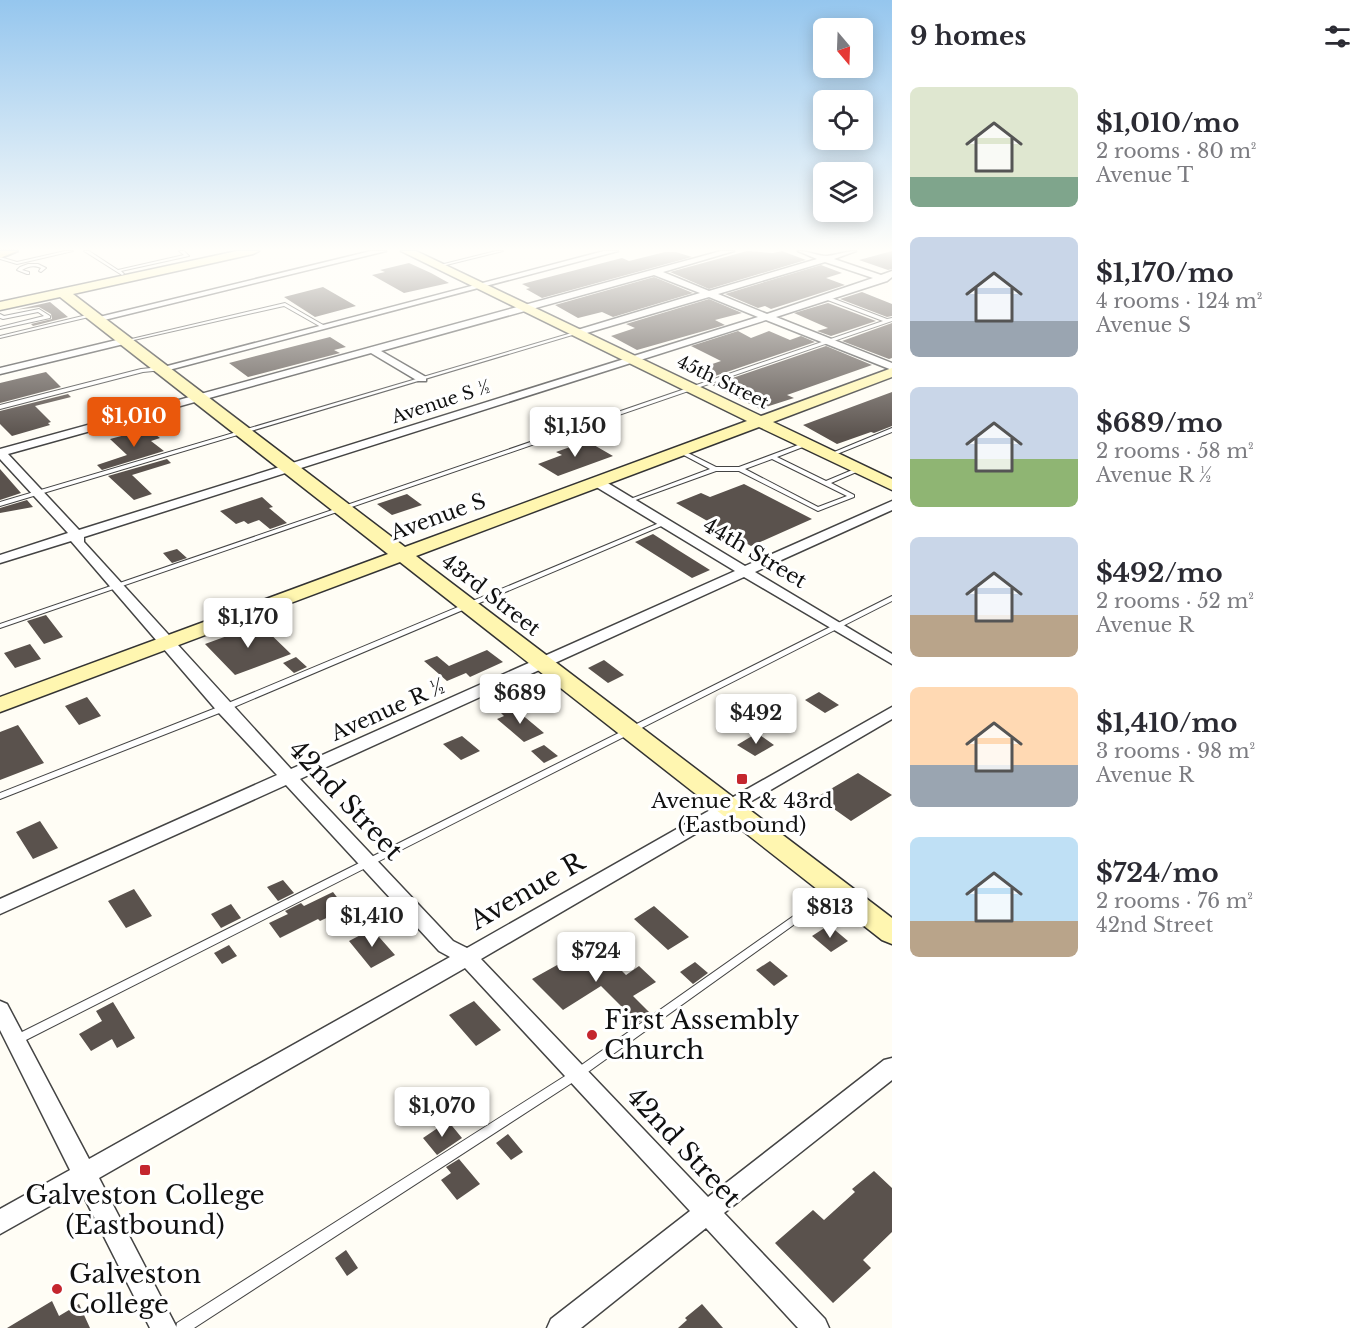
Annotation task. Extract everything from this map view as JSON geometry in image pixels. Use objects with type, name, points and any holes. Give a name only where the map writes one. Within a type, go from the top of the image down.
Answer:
[{"type":"main road","name":"43rd Street","points":[[89,313],[466,607],[892,933]]},
{"type":"main road","name":"45th Street","points":[[535,313],[892,485]]},
{"type":"main road","name":"Avenue S","points":[[0,705],[892,370]]},
{"type":"street","points":[[94,317],[112,313]]},
{"type":"street","points":[[161,369],[372,313]]},
{"type":"street","points":[[0,452],[507,313]]},
{"type":"street","points":[[577,333],[643,313]]},
{"type":"street","points":[[757,313],[892,370]]},
{"type":"street","name":"Avenue S ½","points":[[0,559],[780,313]]},
{"type":"street","points":[[0,371],[125,341]]},
{"type":"street","points":[[372,350],[422,379]]},
{"type":"street","name":"42nd Street","points":[[0,452],[77,535],[78,543],[115,586],[366,862],[446,946],[466,957],[816,1328]]},
{"type":"street","name":"44th Street","points":[[597,482],[892,660]]},
{"type":"street","name":"Avenue R ½","points":[[0,907],[746,573],[892,505]]},
{"type":"street","name":"Avenue R","points":[[0,1222],[728,808],[892,712]]},
{"type":"street","points":[[0,1010],[164,1328]]},
{"type":"street","points":[[561,1328],[892,1067]]},
{"type":"lane","points":[[0,315],[3,318],[26,313]]},
{"type":"lane","points":[[0,328],[48,318],[42,313]]},
{"type":"lane","points":[[125,341],[246,313]]},
{"type":"lane","points":[[300,313],[322,326]]},
{"type":"lane","points":[[870,313],[890,320]]},
{"type":"lane","points":[[0,337],[94,317]]},
{"type":"lane","points":[[0,626],[890,320]]},
{"type":"lane","points":[[0,504],[577,333]]},
{"type":"lane","points":[[0,407],[143,370],[161,369]]},
{"type":"lane","points":[[830,455],[892,430]]},
{"type":"lane","points":[[628,501],[715,469],[740,469],[806,444]]},
{"type":"lane","points":[[680,451],[715,469]]},
{"type":"lane","points":[[740,469],[818,510],[852,496],[773,457]]},
{"type":"lane","points":[[826,483],[859,469]]},
{"type":"lane","points":[[0,796],[224,708],[365,646],[466,607],[664,523]]},
{"type":"lane","points":[[16,1040],[892,598]]},
{"type":"lane","points":[[182,1328],[577,1074],[836,890]]},
{"type":"building","points":[[49,313],[63,313],[68,317],[33,326],[31,324],[52,319]]},
{"type":"building","points":[[309,313],[330,313],[315,317]]},
{"type":"building","points":[[569,313],[598,313],[578,318]]},
{"type":"building","points":[[604,313],[626,313],[613,317]]},
{"type":"building","points":[[663,313],[742,313],[715,320],[725,325],[637,350],[611,336],[635,328],[626,324]]},
{"type":"building","points":[[794,313],[855,313],[876,321],[831,336],[817,331],[828,328]]},
{"type":"building","points":[[876,313],[892,313],[892,316],[887,317]]},
{"type":"building","points":[[892,323],[892,358],[889,359],[842,341]]},
{"type":"building","points":[[738,331],[751,338],[769,331],[790,340],[801,336],[815,342],[709,378],[692,371],[721,361],[691,346]]},
{"type":"building","points":[[330,337],[346,347],[334,350],[340,353],[248,377],[229,363]]},
{"type":"building","points":[[826,346],[872,365],[787,395],[794,398],[760,409],[712,385]]},
{"type":"building","points":[[46,372],[61,387],[0,403],[0,383]]},
{"type":"building","points":[[892,392],[892,426],[874,433],[871,432],[837,444],[803,425]]},
{"type":"building","points":[[68,394],[71,397],[35,406],[51,422],[48,423],[50,425],[12,436],[0,424],[0,411]]},
{"type":"building","points":[[148,429],[160,438],[151,441],[164,451],[102,470],[97,465],[127,455],[110,439]]},
{"type":"building","points":[[587,441],[613,456],[558,476],[538,464],[562,455],[556,452]]},
{"type":"building","points":[[167,459],[171,463],[132,475],[152,494],[134,500],[108,476]]},
{"type":"building","points":[[0,469],[21,493],[0,500]]},
{"type":"building","points":[[744,484],[812,519],[751,546],[676,503],[701,493],[710,497]]},
{"type":"building","points":[[407,494],[422,505],[392,515],[377,504]]},
{"type":"building","points":[[262,497],[273,507],[269,508],[287,523],[270,529],[259,520],[248,524],[244,521],[236,524],[220,511]]},
{"type":"building","points":[[27,500],[33,507],[0,513],[0,508]]},
{"type":"building","points":[[653,534],[710,570],[692,578],[635,542]]},
{"type":"building","points":[[177,549],[187,558],[172,563],[163,553]]},
{"type":"building","points":[[46,615],[63,637],[44,644],[27,621]]},
{"type":"building","points":[[260,624],[291,654],[235,675],[205,644]]},
{"type":"building","points":[[30,644],[41,659],[15,668],[4,653]]},
{"type":"building","points":[[487,650],[503,662],[470,677],[466,673],[447,681],[424,661],[437,656],[449,666]]},
{"type":"building","points":[[296,657],[307,667],[294,673],[283,663]]},
{"type":"building","points":[[604,660],[624,675],[608,683],[588,668]]},
{"type":"building","points":[[819,692],[839,705],[825,713],[805,700]]},
{"type":"building","points":[[87,697],[101,716],[79,725],[65,706]]},
{"type":"building","points":[[514,708],[544,733],[524,742],[497,719],[504,716],[501,713]]},
{"type":"building","points":[[18,725],[44,763],[0,780],[0,732]]},
{"type":"building","points":[[757,733],[774,745],[755,756],[737,745]]},
{"type":"building","points":[[462,736],[480,751],[461,760],[443,744]]},
{"type":"building","points":[[544,745],[558,756],[544,763],[531,751]]},
{"type":"building","points":[[858,773],[892,795],[851,821],[817,797]]},
{"type":"building","points":[[40,821],[58,848],[33,859],[16,832]]},
{"type":"building","points":[[283,880],[294,893],[278,901],[267,887]]},
{"type":"building","points":[[134,889],[152,916],[126,928],[108,901]]},
{"type":"building","points":[[333,892],[343,905],[334,909],[337,913],[320,921],[318,919],[280,938],[269,923],[288,914],[285,911],[301,903],[304,906]]},
{"type":"building","points":[[231,904],[241,918],[221,928],[211,914]]},
{"type":"building","points":[[654,906],[689,937],[668,950],[634,919]]},
{"type":"building","points":[[829,925],[848,941],[831,952],[812,936]]},
{"type":"building","points":[[372,929],[395,955],[371,968],[349,941]]},
{"type":"building","points":[[595,944],[626,975],[639,966],[656,982],[633,996],[651,1014],[631,1028],[615,1011],[622,1007],[601,986],[563,1010],[532,979]]},
{"type":"building","points":[[229,945],[237,956],[222,964],[214,953]]},
{"type":"building","points":[[770,961],[788,976],[774,986],[756,970]]},
{"type":"building","points":[[695,962],[708,973],[693,984],[680,972]]},
{"type":"building","points":[[474,1001],[501,1030],[476,1046],[449,1015]]},
{"type":"building","points":[[113,1002],[135,1038],[117,1048],[112,1039],[91,1051],[79,1034],[102,1021],[96,1011]]},
{"type":"building","points":[[448,1121],[462,1138],[437,1155],[423,1138]]},
{"type":"building","points":[[508,1134],[523,1152],[511,1160],[496,1143]]},
{"type":"building","points":[[459,1159],[480,1184],[457,1200],[441,1180],[451,1173],[446,1167]]},
{"type":"building","points":[[874,1171],[892,1188],[892,1232],[863,1260],[871,1268],[833,1303],[775,1243],[813,1210],[824,1220],[855,1192],[852,1189]]},
{"type":"building","points":[[346,1250],[358,1268],[347,1276],[335,1258]]},
{"type":"building","points":[[52,1301],[59,1316],[79,1304],[90,1328],[7,1328]]},
{"type":"building","points":[[702,1304],[723,1328],[678,1328],[687,1320],[685,1318]]},
{"type":"place","name":"Avenue R & 43rd (Eastbound)","points":[[742,779]]},
{"type":"place","name":"First Assembly Church","points":[[592,1035]]},
{"type":"place","name":"Galveston College (Eastbound)","points":[[145,1170]]},
{"type":"place","name":"Galveston College","points":[[57,1289]]}]
